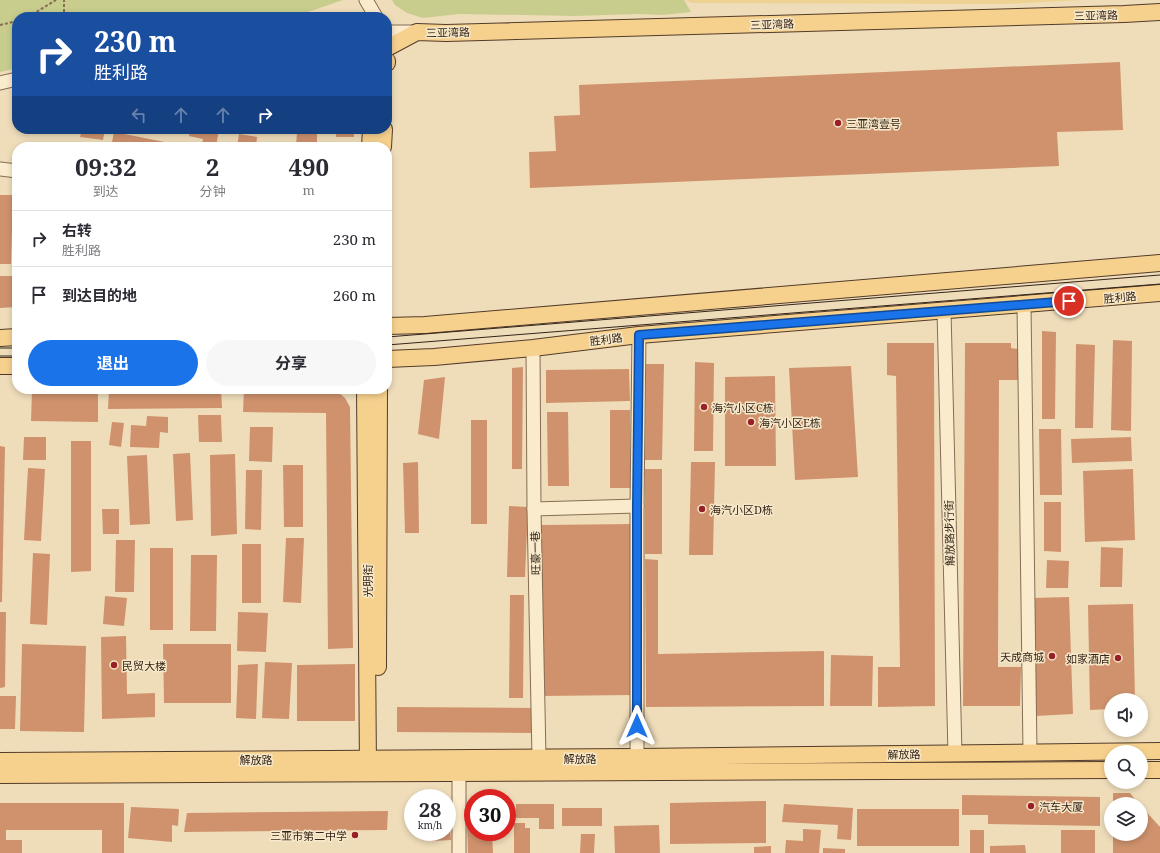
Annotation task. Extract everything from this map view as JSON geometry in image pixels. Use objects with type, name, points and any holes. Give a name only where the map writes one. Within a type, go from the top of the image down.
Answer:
[{"type":"main road","name":"三亚湾路","points":[[392,45],[416,32],[664,27],[1160,12]]},
{"type":"main road","points":[[392,326],[433,325],[1160,263]]},
{"type":"main road","name":"胜利路","points":[[392,359],[434,357],[532,348],[639,335],[1160,293]]},
{"type":"main road","points":[[0,338],[12,337]]},
{"type":"main road","points":[[0,366],[12,366]]},
{"type":"main road","name":"光明街","points":[[365,394],[373,766]]},
{"type":"main road","name":"光明街","points":[[373,766],[379,394]]},
{"type":"main road","name":"解放路","points":[[0,775],[373,766],[539,758],[1160,751]]},
{"type":"main road","name":"解放路","points":[[0,761],[373,766],[459,772],[1104,770]]},
{"type":"main road","points":[[1148,770],[1160,770]]},
{"type":"street","points":[[366,0],[373,12]]},
{"type":"street","points":[[392,32],[416,32]]},
{"type":"street","points":[[0,83],[12,80]]},
{"type":"street","points":[[0,169],[12,170]]},
{"type":"street","points":[[1024,304],[1030,752]]},
{"type":"street","name":"解放路步行街","points":[[944,311],[955,754]]},
{"type":"street","points":[[638,757],[637,506],[639,335]]},
{"type":"street","name":"旺豪一巷","points":[[532,348],[539,758]]},
{"type":"street","points":[[534,509],[637,506]]},
{"type":"street","points":[[459,772],[459,853]]},
{"type":"path","points":[[36,12],[56,0]]},
{"type":"path","points":[[64,0],[64,12]]},
{"type":"path","points":[[0,25],[12,21]]},
{"type":"green space","points":[[0,0],[343,0],[308,12],[12,12],[12,69],[0,72]]},
{"type":"green space","points":[[392,0],[684,0],[691,12],[663,15],[638,14],[575,16],[459,14],[423,18],[407,13],[395,5]]},
{"type":"sand","points":[[685,0],[1084,0],[1006,4],[692,3]]},
{"type":"building","name":"三亚湾壹号","points":[[1120,62],[1123,130],[1057,132],[1059,166],[530,188],[529,152],[556,151],[554,116],[580,115],[579,85]]},
{"type":"building","points":[[81,134],[104,134],[103,140],[80,137]]},
{"type":"building","points":[[114,134],[124,134],[165,142],[112,142]]},
{"type":"building","points":[[189,134],[218,134],[217,142],[203,142],[203,139],[189,136]]},
{"type":"building","points":[[239,134],[257,137],[256,142],[238,142]]},
{"type":"building","points":[[297,134],[317,134],[317,142],[296,142]]},
{"type":"building","points":[[336,134],[354,134],[354,137],[336,137]]},
{"type":"building","points":[[0,195],[12,195],[11,264],[0,264]]},
{"type":"building","points":[[0,276],[12,276],[12,307],[0,308]]},
{"type":"building","points":[[1042,331],[1056,332],[1055,419],[1042,419]]},
{"type":"building","points":[[1113,340],[1132,341],[1131,431],[1111,430]]},
{"type":"building","points":[[887,343],[934,343],[935,706],[878,707],[878,667],[900,667],[896,376],[887,375]]},
{"type":"building","points":[[965,343],[1011,343],[1011,348],[1018,349],[1018,380],[999,380],[998,667],[1021,667],[1020,706],[963,706]]},
{"type":"building","points":[[1076,344],[1095,345],[1093,428],[1075,428]]},
{"type":"building","name":"海汽小区C栋","points":[[695,362],[714,363],[713,451],[694,451]]},
{"type":"building","points":[[646,364],[664,364],[662,460],[645,460]]},
{"type":"building","points":[[851,366],[858,477],[795,480],[789,368]]},
{"type":"building","points":[[523,367],[522,469],[512,469],[512,368]]},
{"type":"building","points":[[629,369],[630,401],[546,403],[546,370]]},
{"type":"building","name":"海汽小区E栋","points":[[775,376],[776,466],[725,466],[725,377]]},
{"type":"building","points":[[445,377],[439,439],[418,434],[424,380]]},
{"type":"building","points":[[32,394],[98,394],[98,422],[31,421]]},
{"type":"building","points":[[109,394],[221,394],[222,408],[108,409]]},
{"type":"building","points":[[244,394],[340,394],[345,398],[350,407],[353,648],[328,649],[326,413],[243,412]]},
{"type":"building","points":[[610,410],[630,410],[630,488],[610,488]]},
{"type":"building","points":[[547,412],[568,412],[569,486],[548,486]]},
{"type":"building","points":[[198,415],[221,415],[222,442],[199,442]]},
{"type":"building","points":[[147,416],[168,417],[168,433],[160,432],[159,448],[130,447],[131,425],[146,426]]},
{"type":"building","points":[[471,420],[487,420],[487,524],[471,524]]},
{"type":"building","points":[[112,422],[124,423],[121,447],[109,445]]},
{"type":"building","points":[[250,427],[273,427],[272,462],[249,461]]},
{"type":"building","points":[[1039,429],[1061,429],[1062,495],[1040,495]]},
{"type":"building","points":[[24,437],[46,437],[46,460],[23,460]]},
{"type":"building","points":[[1131,437],[1132,461],[1072,463],[1071,439]]},
{"type":"building","points":[[71,441],[91,441],[91,571],[71,572]]},
{"type":"building","points":[[0,446],[5,447],[2,602],[0,602]]},
{"type":"building","points":[[190,453],[193,520],[176,521],[173,454]]},
{"type":"building","points":[[235,454],[237,534],[211,536],[210,455]]},
{"type":"building","points":[[147,455],[150,524],[130,525],[127,456]]},
{"type":"building","points":[[418,462],[419,533],[405,533],[403,463]]},
{"type":"building","name":"海汽小区D栋","points":[[691,462],[715,462],[713,555],[689,555]]},
{"type":"building","points":[[283,465],[303,465],[303,527],[284,527]]},
{"type":"building","points":[[28,468],[45,469],[41,541],[24,540]]},
{"type":"building","points":[[645,469],[662,469],[662,554],[645,554]]},
{"type":"building","points":[[1133,469],[1135,540],[1085,542],[1083,471]]},
{"type":"building","points":[[246,470],[262,470],[261,530],[245,529]]},
{"type":"building","points":[[1044,502],[1061,502],[1061,552],[1044,551]]},
{"type":"building","points":[[509,506],[528,507],[525,577],[507,577]]},
{"type":"building","points":[[102,509],[119,509],[119,534],[103,534]]},
{"type":"building","points":[[633,524],[633,695],[542,696],[541,525]]},
{"type":"building","points":[[286,538],[304,538],[301,603],[283,602]]},
{"type":"building","points":[[116,540],[135,540],[134,592],[115,592]]},
{"type":"building","points":[[242,544],[261,544],[261,603],[242,603]]},
{"type":"building","points":[[1101,547],[1123,548],[1122,587],[1100,587]]},
{"type":"building","points":[[150,548],[173,548],[173,630],[150,630]]},
{"type":"building","points":[[33,553],[50,554],[47,625],[30,624]]},
{"type":"building","points":[[191,555],[217,555],[216,631],[190,631]]},
{"type":"building","points":[[645,559],[658,560],[658,654],[824,651],[824,706],[646,707]]},
{"type":"building","points":[[1047,560],[1069,561],[1068,588],[1046,588]]},
{"type":"building","points":[[510,595],[524,595],[523,698],[509,698]]},
{"type":"building","points":[[105,596],[127,598],[124,626],[103,624]]},
{"type":"building","name":"天成商城","points":[[1069,597],[1073,714],[1035,716],[1032,598]]},
{"type":"building","points":[[1133,604],[1135,693],[1104,693],[1104,709],[1090,710],[1088,605]]},
{"type":"building","points":[[0,612],[6,612],[5,687],[0,688]]},
{"type":"building","points":[[238,612],[268,613],[266,652],[237,651]]},
{"type":"building","name":"民贸大楼","points":[[126,636],[127,694],[155,693],[155,717],[102,719],[101,637]]},
{"type":"building","points":[[22,644],[86,646],[84,732],[20,731]]},
{"type":"building","points":[[163,644],[231,644],[231,703],[164,703]]},
{"type":"building","points":[[831,655],[873,656],[872,706],[830,706]]},
{"type":"building","points":[[265,662],[292,663],[289,719],[262,718]]},
{"type":"building","points":[[258,664],[256,719],[236,718],[238,665]]},
{"type":"building","points":[[355,664],[355,721],[297,721],[297,665]]},
{"type":"building","points":[[0,696],[16,696],[15,729],[0,729]]},
{"type":"building","points":[[397,707],[532,708],[531,733],[397,732]]},
{"type":"building","points":[[1113,793],[1130,793],[1133,797],[1113,797]]},
{"type":"building","name":"汽车大厦","points":[[962,795],[1100,797],[1100,826],[988,824],[988,815],[962,815]]},
{"type":"building","points":[[766,801],[766,843],[670,844],[670,803]]},
{"type":"building","points":[[0,803],[124,803],[124,853],[102,853],[102,830],[6,830],[6,840],[22,840],[22,853],[0,853]]},
{"type":"building","points":[[516,804],[554,804],[554,829],[539,829],[539,818],[516,818]]},
{"type":"building","points":[[784,804],[853,808],[851,840],[837,839],[838,825],[782,822]]},
{"type":"building","points":[[131,807],[179,809],[178,826],[172,825],[172,842],[128,838]]},
{"type":"building","points":[[562,808],[602,808],[602,826],[562,826]]},
{"type":"building","points":[[857,809],[959,809],[959,846],[857,846]]},
{"type":"building","points":[[388,811],[387,830],[184,832],[187,813]]},
{"type":"building","points":[[1148,814],[1160,827],[1160,853],[1113,853],[1113,841],[1148,841]]},
{"type":"building","points":[[516,823],[525,823],[525,828],[530,828],[530,853],[514,853]]},
{"type":"building","points":[[659,825],[660,853],[615,853],[614,826]]},
{"type":"building","points":[[803,829],[821,830],[819,853],[785,853],[786,840],[803,841]]},
{"type":"building","points":[[970,830],[984,830],[984,853],[970,853]]},
{"type":"building","points":[[1061,830],[1095,830],[1095,853],[1061,853]]},
{"type":"building","points":[[581,834],[595,834],[594,853],[580,853]]},
{"type":"building","points":[[468,841],[492,841],[493,853],[468,853]]},
{"type":"building","points":[[1025,845],[1026,853],[990,853],[990,846]]},
{"type":"building","points":[[771,846],[771,853],[754,853],[754,847]]},
{"type":"building","points":[[823,848],[845,849],[845,853],[823,853]]},
{"type":"tram line","points":[[392,337],[1160,275]]},
{"type":"tram line","points":[[392,345],[1160,284]]},
{"type":"tram line","points":[[0,348],[12,348]]},
{"type":"tram line","points":[[0,356],[12,356]]},
{"type":"place","name":"三亚湾壹号","points":[[838,123]]},
{"type":"place","name":"海汽小区C栋","points":[[704,407]]},
{"type":"place","name":"海汽小区E栋","points":[[751,422]]},
{"type":"place","name":"海汽小区D栋","points":[[702,509]]},
{"type":"place","name":"天成商城","points":[[1052,656]]},
{"type":"place","name":"如家酒店","points":[[1118,658]]},
{"type":"place","name":"民贸大楼","points":[[114,665]]},
{"type":"place","name":"汽车大厦","points":[[1031,806]]},
{"type":"place","name":"三亚市第二中学","points":[[355,835]]},
{"type":"route","points":[[637,726],[639,335],[1069,301]]}]
